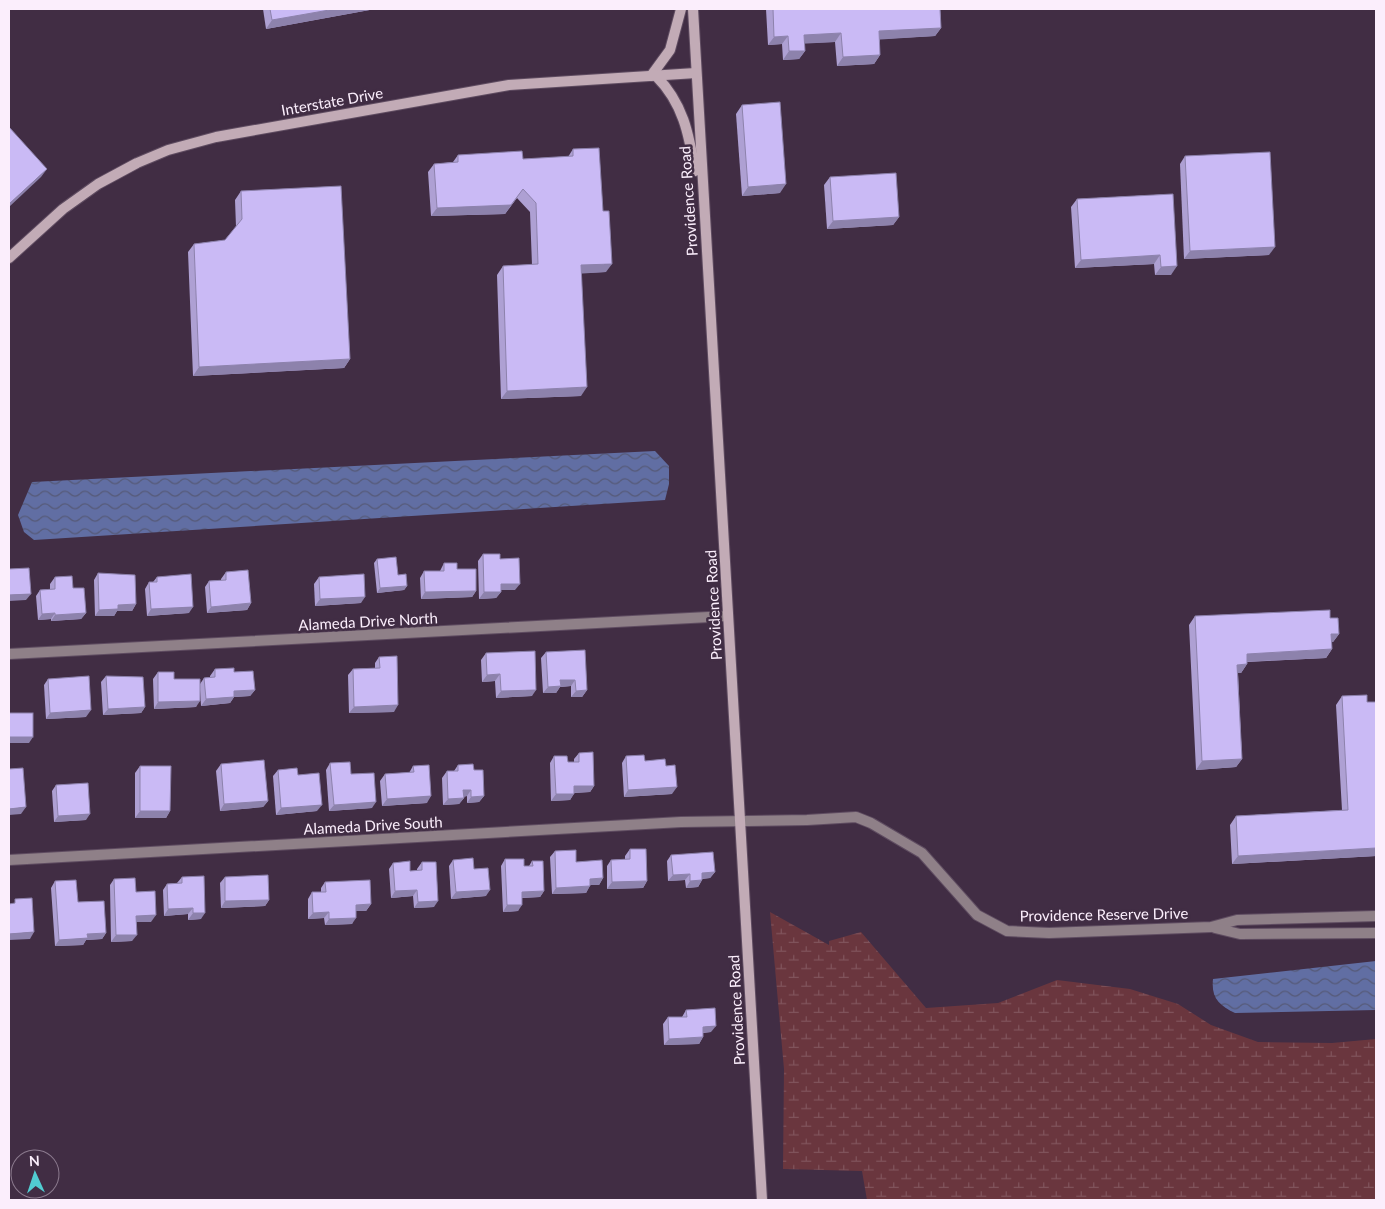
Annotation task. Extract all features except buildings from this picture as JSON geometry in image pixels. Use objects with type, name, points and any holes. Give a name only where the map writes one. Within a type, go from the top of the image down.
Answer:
[{"type":"street","points":[[681,9],[670,50],[654,76],[671,92],[682,113],[691,143],[703,219]]},
{"type":"street","name":"Providence Road","points":[[692,9],[703,219],[710,288],[762,1200]]},
{"type":"street","name":"Interstate Drive","points":[[9,258],[63,209],[98,184],[137,163],[168,150],[216,137],[509,85],[696,73]]},
{"type":"street","name":"Alameda Drive North","points":[[9,654],[728,616]]},
{"type":"street","name":"Providence Reserve Drive","points":[[739,822],[807,820],[844,816],[856,817],[871,823],[922,853],[977,915],[1007,930],[1049,933],[1211,927],[1237,920],[1376,916]]},
{"type":"street","name":"Alameda Drive South","points":[[9,860],[682,822],[739,822]]},
{"type":"street","name":"Providence Reserve Drive","points":[[1211,927],[1240,934],[1376,933]]},
{"type":"green space","points":[[770,912],[829,945],[829,941],[861,932],[926,1008],[998,1003],[1057,980],[1130,989],[1178,1004],[1211,1025],[1258,1042],[1332,1043],[1376,1039],[1376,1200],[867,1200],[862,1171],[783,1169],[784,1069]]},
{"type":"water","points":[[655,451],[669,466],[669,484],[665,500],[34,540],[24,532],[18,515],[32,482]]},
{"type":"water","points":[[1376,961],[1376,1010],[1235,1013],[1220,1004],[1213,991],[1213,979]]}]
